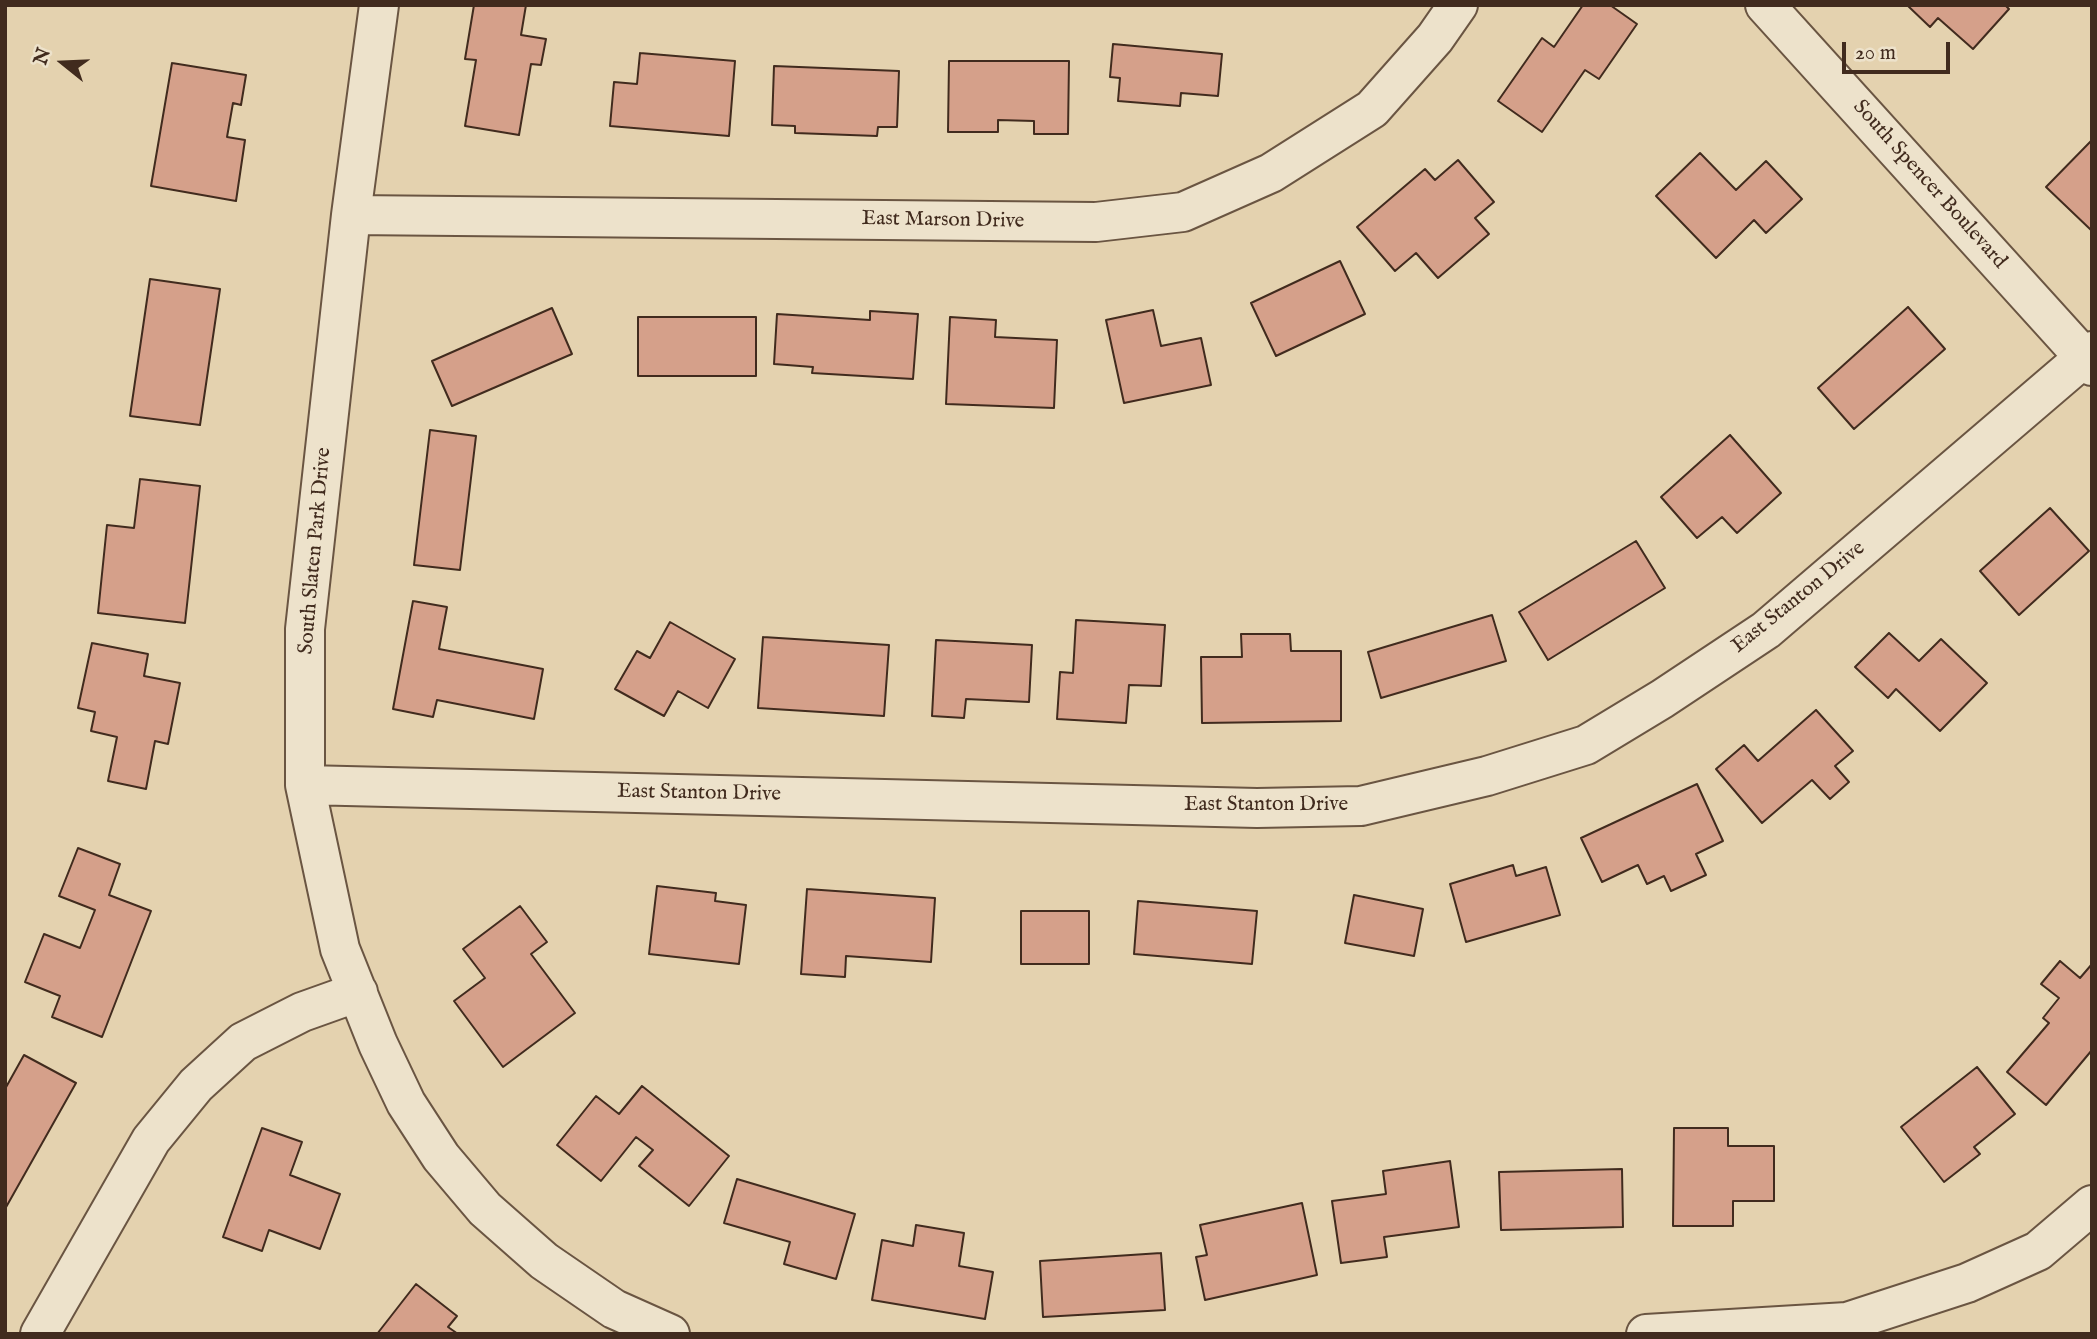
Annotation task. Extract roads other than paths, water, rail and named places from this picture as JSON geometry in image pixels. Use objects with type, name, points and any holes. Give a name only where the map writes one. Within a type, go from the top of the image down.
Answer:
[{"type":"street","name":"South Slaten Park Drive","points":[[379,5],[351,215],[305,629],[305,785],[340,948],[378,1044],[406,1103],[441,1157],[485,1209],[544,1261],[614,1309],[670,1334]]},
{"type":"street","name":"East Marson Drive","points":[[351,215],[1096,222],[1183,212],[1271,173],[1372,109],[1435,38],[1458,5]]},
{"type":"street","name":"South Spencer Boulevard","points":[[1765,5],[2089,358]]},
{"type":"street","name":"East Stanton Drive","points":[[305,785],[1257,808],[1361,806],[1487,776],[1586,745],[1662,699],[1766,630],[2089,358]]},
{"type":"street","points":[[40,1334],[150,1140],[196,1086],[243,1042],[302,1012],[358,992]]},
{"type":"street","points":[[1646,1334],[1847,1322],[1968,1283],[2038,1251],[2089,1214]]}]
